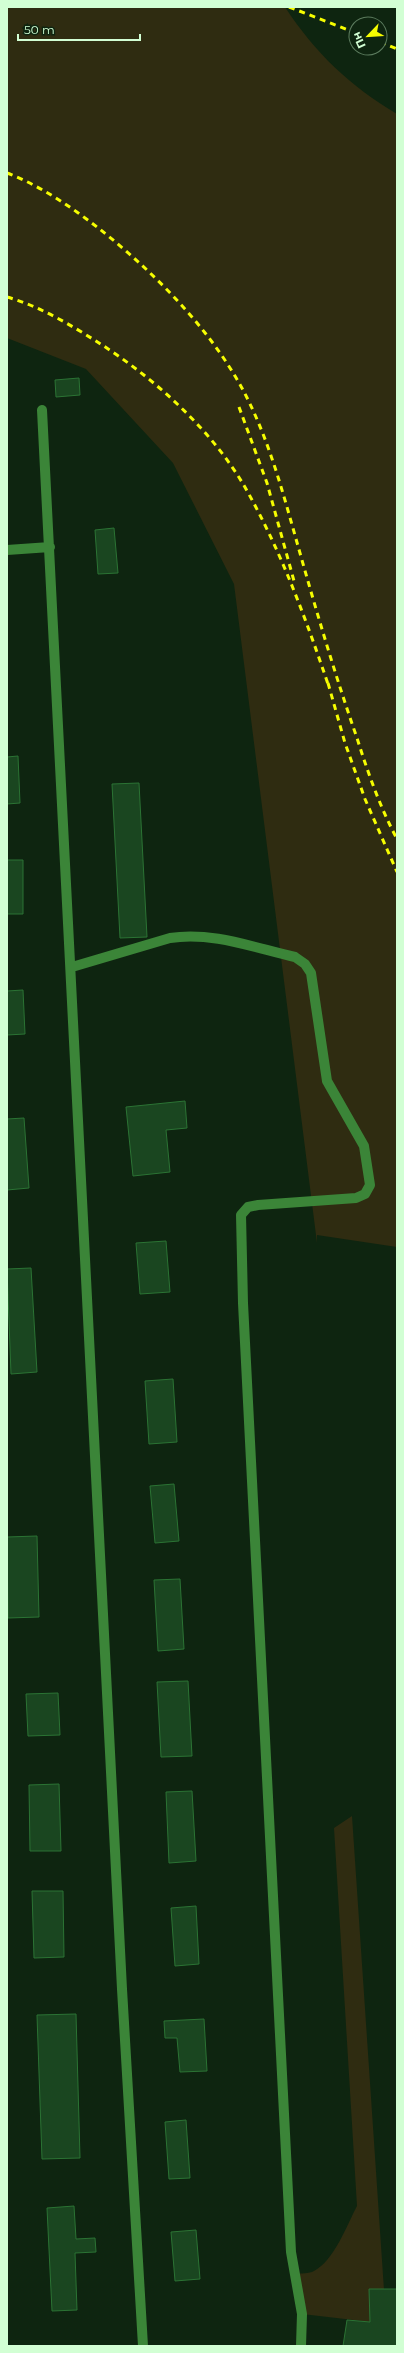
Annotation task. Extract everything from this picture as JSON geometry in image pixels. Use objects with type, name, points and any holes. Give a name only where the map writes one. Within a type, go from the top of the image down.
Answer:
[{"type":"street","points":[[42,410],[72,967],[123,1997],[143,2346]]},
{"type":"street","points":[[7,550],[50,548]]},
{"type":"street","points":[[72,967],[170,938],[187,935],[203,936],[295,957],[305,964],[311,973],[327,1081],[364,1146],[370,1185],[365,1194],[356,1198],[258,1205],[248,1207],[241,1215],[243,1303],[291,2252],[302,2314],[301,2346]]},
{"type":"shaded area","points":[[7,7],[285,7],[321,54],[364,92],[397,114],[397,1247],[317,1235],[317,1243],[234,584],[173,463],[86,369],[7,338]]},
{"type":"shaded area","points":[[352,1816],[384,2290],[369,2290],[370,2319],[397,2319],[397,2325],[302,2314],[295,2274],[312,2272],[328,2259],[339,2242],[357,2206],[334,1828]]},
{"type":"building","points":[[79,378],[80,395],[56,397],[55,380]]},
{"type":"building","points":[[114,528],[118,573],[98,574],[95,530]]},
{"type":"building","points":[[18,756],[20,803],[7,804],[7,757]]},
{"type":"building","points":[[139,783],[147,937],[120,938],[112,784]]},
{"type":"building","points":[[7,860],[23,860],[23,914],[7,914]]},
{"type":"building","points":[[23,990],[25,1034],[7,1035],[7,991]]},
{"type":"building","points":[[185,1101],[187,1128],[166,1130],[170,1172],[133,1176],[126,1107]]},
{"type":"building","points":[[24,1118],[29,1188],[7,1190],[7,1119]]},
{"type":"building","points":[[166,1241],[170,1292],[140,1294],[136,1243]]},
{"type":"building","points":[[31,1268],[37,1372],[11,1374],[7,1269]]},
{"type":"building","points":[[173,1379],[177,1442],[149,1444],[145,1381]]},
{"type":"building","points":[[174,1484],[179,1541],[155,1543],[150,1486]]},
{"type":"building","points":[[37,1536],[39,1617],[8,1618],[7,1537]]},
{"type":"building","points":[[180,1579],[184,1649],[158,1651],[154,1580]]},
{"type":"building","points":[[188,1681],[192,1756],[161,1757],[157,1682]]},
{"type":"building","points":[[58,1693],[60,1735],[28,1736],[26,1694]]},
{"type":"building","points":[[59,1784],[61,1851],[30,1851],[29,1785]]},
{"type":"building","points":[[192,1791],[196,1861],[169,1863],[166,1792]]},
{"type":"building","points":[[32,1891],[63,1891],[64,1957],[34,1958]]},
{"type":"building","points":[[196,1906],[199,1964],[175,1966],[171,1908]]},
{"type":"building","points":[[76,2014],[80,2158],[42,2159],[37,2015]]},
{"type":"building","points":[[204,2019],[207,2071],[180,2072],[177,2038],[165,2038],[164,2021]]},
{"type":"building","points":[[186,2120],[190,2178],[169,2179],[165,2122]]},
{"type":"building","points":[[74,2206],[76,2239],[95,2238],[96,2252],[75,2253],[77,2310],[52,2311],[47,2208]]},
{"type":"building","points":[[196,2230],[200,2279],[175,2281],[171,2232]]},
{"type":"building","points":[[369,2289],[397,2289],[397,2346],[343,2346],[347,2320],[370,2322]]},
{"type":"railway","points":[[289,7],[348,30]]},
{"type":"railway","points":[[388,45],[397,49]]},
{"type":"railway","points":[[7,173],[41,189],[74,210],[134,258],[180,303],[208,336],[243,390],[268,447],[349,714],[375,790],[397,839]]},
{"type":"railway","points":[[7,297],[31,305],[66,323],[120,357],[141,372],[181,407],[217,447],[246,489],[282,561],[302,611],[329,687]]},
{"type":"railway","points":[[239,407],[267,483],[294,581]]},
{"type":"railway","points":[[328,683],[345,743],[365,799],[397,872]]}]
